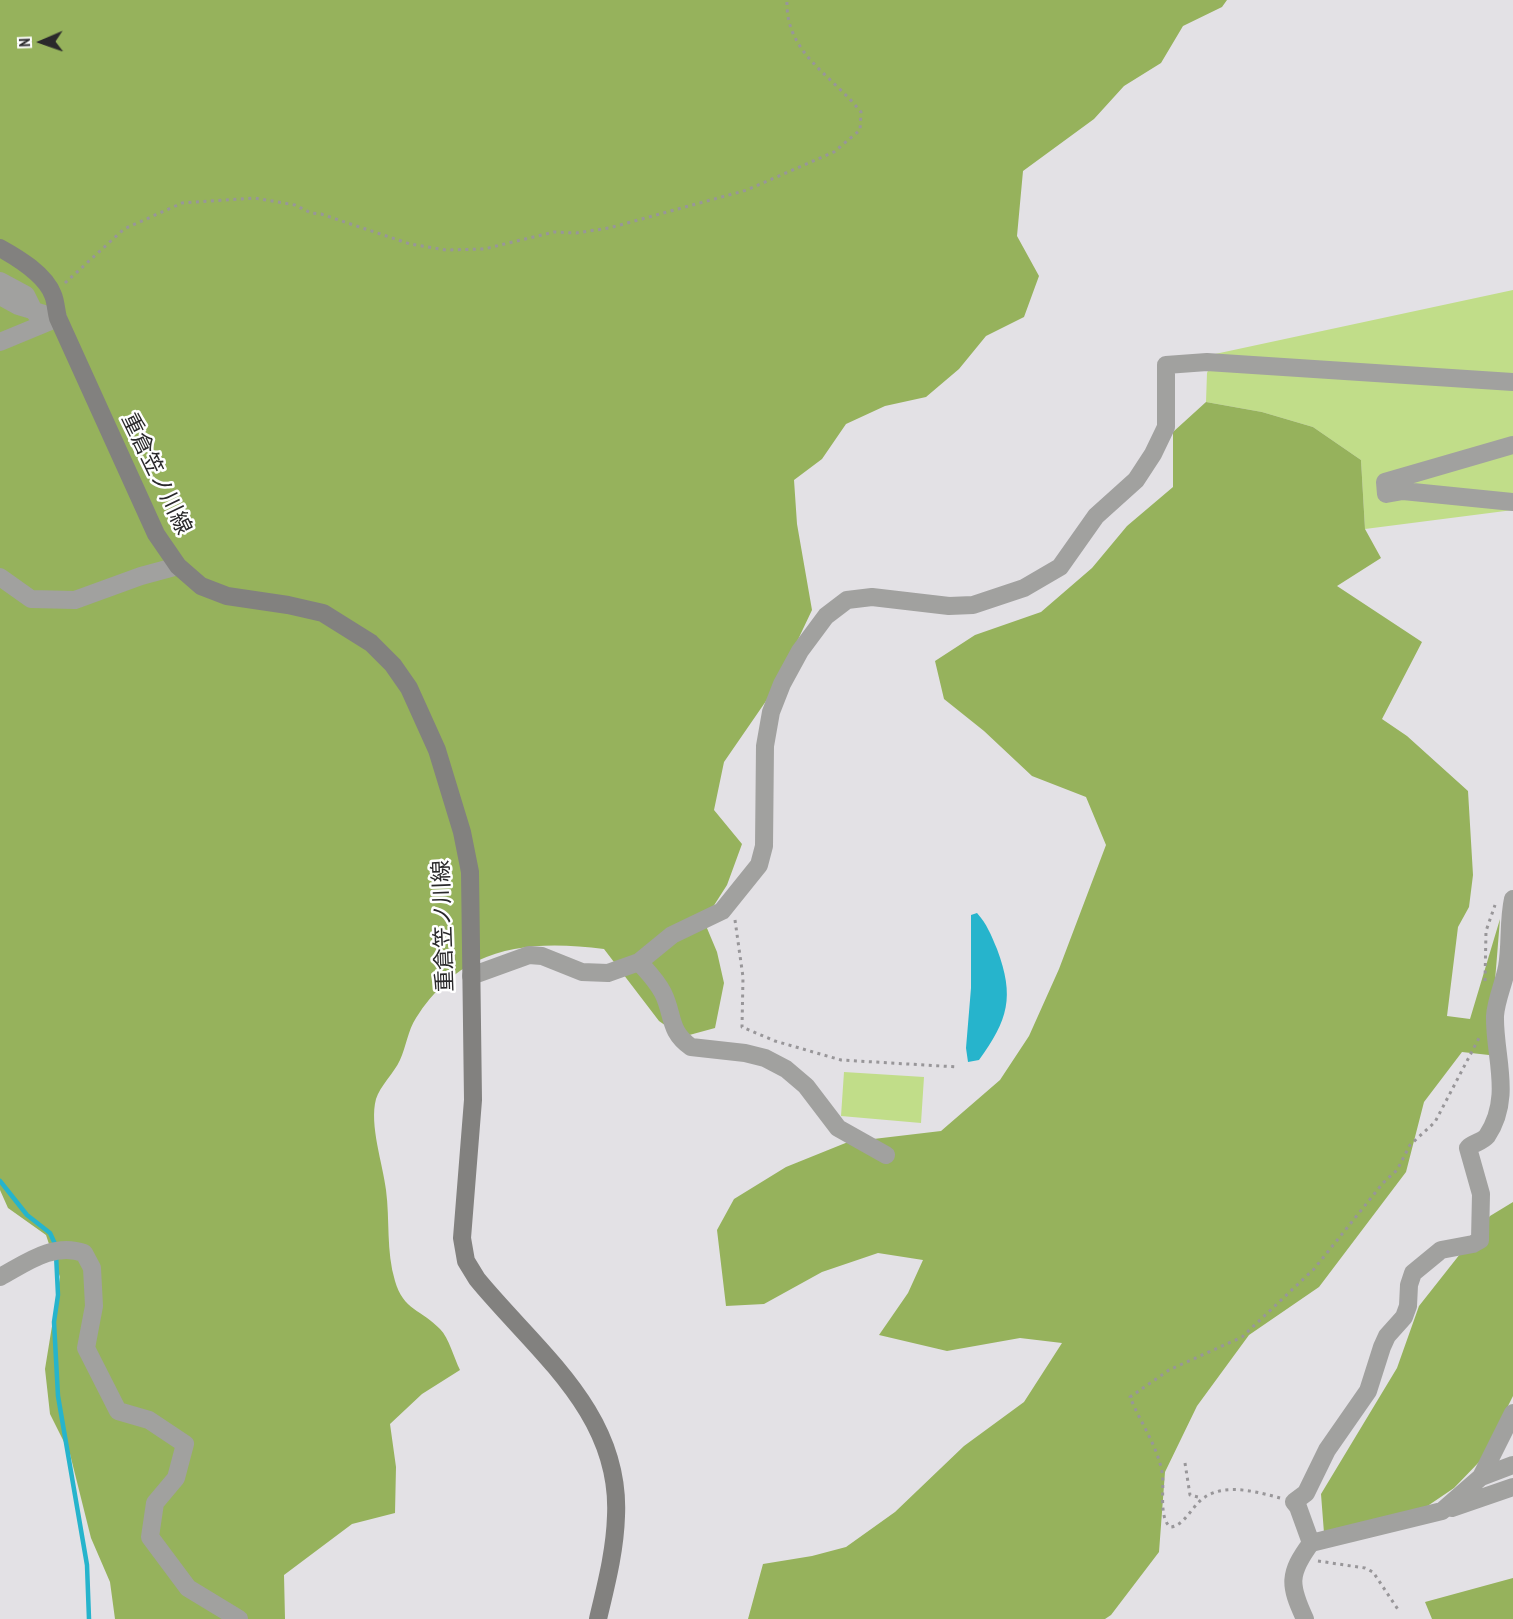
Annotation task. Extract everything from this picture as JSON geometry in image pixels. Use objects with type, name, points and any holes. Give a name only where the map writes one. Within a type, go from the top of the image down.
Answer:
[{"type":"main road","name":"重倉笠ノ川線","points":[[0,248],[18,258],[43,280],[53,294],[58,318],[156,534],[177,566],[201,586],[227,596],[323,614],[371,643],[409,687],[437,750],[462,832],[470,872],[473,1100],[462,1238],[466,1261],[477,1279],[581,1397],[606,1444],[616,1490],[616,1516],[611,1558],[598,1619]]},
{"type":"street","points":[[0,280],[26,295],[35,313]]},
{"type":"street","points":[[0,296],[35,313],[58,318]]},
{"type":"street","points":[[0,342],[58,318]]},
{"type":"street","points":[[471,976],[529,955],[542,956],[594,974],[608,974],[639,962],[672,935],[722,911],[759,865],[764,846],[765,746],[771,712],[782,684],[800,651],[826,616],[847,600],[872,597],[949,606],[973,605],[1024,588],[1060,567],[1096,516],[1136,480],[1153,454],[1166,427],[1166,365],[1207,362],[1513,382]]},
{"type":"street","points":[[1513,445],[1385,482],[1384,486],[1386,494],[1403,491],[1513,502]]},
{"type":"street","points":[[0,577],[31,599],[75,600],[141,576],[177,566]]},
{"type":"street","points":[[1308,1548],[1298,1507],[1293,1502],[1306,1493],[1333,1440],[1368,1391],[1387,1336],[1400,1323],[1408,1306],[1409,1285],[1413,1273],[1438,1252],[1473,1244],[1480,1240],[1481,1194],[1468,1148],[1486,1137],[1497,1117],[1502,1094],[1504,1075],[1495,1014],[1508,965],[1509,918],[1513,890]]},
{"type":"street","points":[[639,962],[658,984],[674,1030],[682,1040],[691,1047],[765,1058],[786,1069],[806,1086],[838,1128],[886,1155]]},
{"type":"street","points":[[0,1277],[44,1253],[70,1248],[84,1253],[92,1268],[94,1306],[86,1348],[118,1411],[149,1420],[185,1444],[176,1478],[154,1503],[150,1537],[188,1588],[239,1619]]},
{"type":"street","points":[[1481,1477],[1513,1413]]},
{"type":"street","points":[[1442,1511],[1481,1477],[1513,1465]]},
{"type":"street","points":[[1305,1619],[1292,1591],[1295,1570],[1308,1548],[1442,1511],[1513,1487]]},
{"type":"path","points":[[53,294],[124,229],[182,203],[193,201],[254,198],[295,205],[311,213],[321,213],[410,244],[446,250],[484,249],[554,232],[576,233],[609,228],[747,190],[834,152],[860,130],[861,111],[844,91],[798,47],[786,19],[787,0]]},
{"type":"path","points":[[1485,987],[1486,931],[1494,906],[1513,890]]},
{"type":"path","points":[[730,903],[743,977],[742,1027],[775,1041],[841,1060],[958,1067]]},
{"type":"path","points":[[1293,1502],[1244,1491],[1217,1492],[1202,1498],[1179,1524],[1170,1527],[1165,1523],[1162,1470],[1148,1432],[1131,1397],[1169,1370],[1242,1337],[1314,1269],[1383,1183],[1397,1170],[1410,1145],[1435,1122],[1460,1070],[1479,1040],[1481,1029]]},
{"type":"path","points":[[1185,1463],[1190,1495],[1202,1498]]},
{"type":"path","points":[[1308,1548],[1311,1559],[1328,1565],[1357,1567],[1373,1572],[1400,1611]]},
{"type":"green space","points":[[0,0],[1227,0],[1222,7],[1183,26],[1161,63],[1124,86],[1094,119],[1023,171],[1017,236],[1039,276],[1024,317],[986,336],[959,369],[926,397],[885,406],[846,424],[822,459],[794,480],[797,524],[812,610],[775,688],[724,762],[714,810],[742,844],[727,885],[704,921],[717,952],[724,983],[715,1028],[682,1037],[659,1021],[604,949],[549,945],[523,947],[475,962],[454,975],[434,994],[416,1018],[400,1060],[378,1094],[374,1109],[375,1132],[386,1190],[390,1258],[398,1291],[408,1304],[443,1333],[460,1370],[422,1394],[390,1424],[396,1467],[395,1513],[352,1524],[284,1575],[285,1619],[115,1619],[110,1582],[91,1538],[70,1454],[50,1414],[45,1369],[60,1277],[46,1235],[8,1208],[0,1190]]},
{"type":"green space","points":[[1513,290],[1513,510],[1365,529],[1361,460],[1313,427],[1262,412],[1206,402],[1207,373],[1215,354]]},
{"type":"green space","points":[[1206,402],[1262,412],[1313,427],[1361,460],[1365,529],[1381,558],[1337,586],[1422,642],[1382,719],[1407,736],[1468,791],[1473,875],[1469,907],[1458,927],[1447,1016],[1470,1019],[1500,919],[1489,1055],[1462,1052],[1424,1102],[1406,1172],[1319,1287],[1249,1335],[1197,1406],[1165,1472],[1159,1552],[1111,1615],[1105,1619],[748,1619],[763,1564],[812,1556],[846,1547],[895,1512],[964,1446],[1024,1402],[1062,1343],[1020,1338],[947,1351],[879,1335],[908,1293],[923,1260],[878,1253],[822,1272],[764,1304],[726,1306],[717,1230],[734,1199],[786,1167],[848,1142],[941,1131],[1000,1080],[1029,1036],[1059,969],[1106,845],[1086,797],[1032,776],[984,731],[944,699],[935,661],[975,635],[1041,612],[1092,568],[1127,526],[1173,487],[1173,432]]},
{"type":"green space","points":[[844,1072],[924,1077],[921,1123],[841,1116]]},
{"type":"green space","points":[[1513,1202],[1513,1396],[1481,1460],[1454,1488],[1426,1507],[1324,1533],[1321,1494],[1397,1368],[1419,1306],[1490,1216]]},
{"type":"green space","points":[[1513,1578],[1513,1619],[1432,1619],[1425,1602]]},
{"type":"water","points":[[977,913],[997,949],[1003,966],[1007,995],[1006,1008],[997,1033],[979,1060],[968,1062],[966,1048],[971,988],[971,915]]},
{"type":"waterway","points":[[0,1181],[27,1215],[50,1233],[56,1246]]},
{"type":"waterway","points":[[56,1254],[58,1295],[54,1322],[58,1396],[87,1565],[89,1619]]}]
